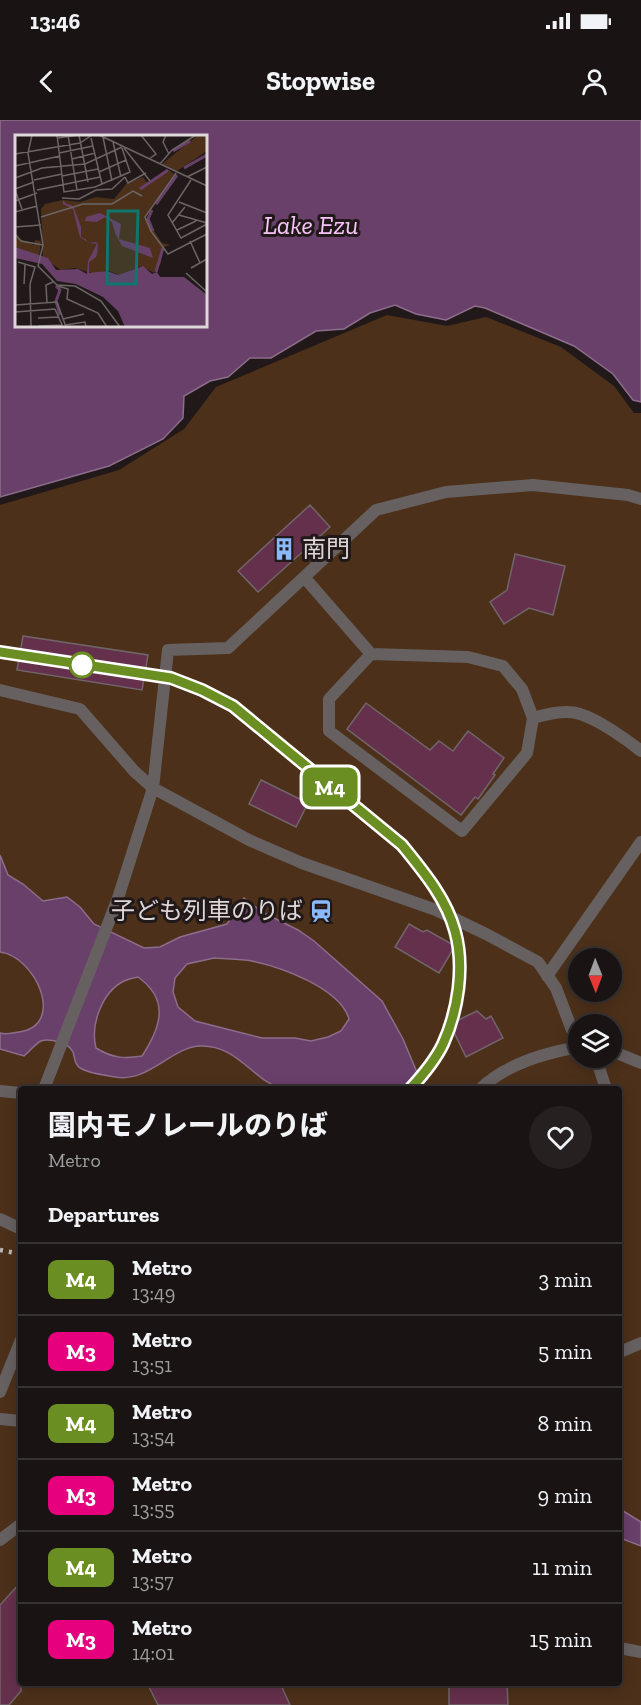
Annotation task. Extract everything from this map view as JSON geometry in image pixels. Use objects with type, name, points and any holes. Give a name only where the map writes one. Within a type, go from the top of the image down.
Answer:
[{"type":"lane","points":[[45,1086],[118,898],[153,788],[168,650],[228,648],[376,510],[446,492],[533,485],[628,495],[641,499]]},
{"type":"lane","points":[[304,577],[371,654],[468,657],[503,666],[522,689],[533,718],[527,753],[462,831],[329,731],[329,699],[371,654]]},
{"type":"lane","points":[[0,690],[80,709],[134,771],[153,788],[249,840],[302,863],[436,910],[538,962],[556,988],[568,1020]]},
{"type":"lane","points":[[533,718],[553,713],[579,713],[625,738],[641,751]]},
{"type":"lane","points":[[547,976],[641,842]]},
{"type":"lane","points":[[484,1086],[513,1065],[568,1049]]},
{"type":"lane","points":[[622,1055],[641,1063]]},
{"type":"lane","points":[[599,1068],[605,1086]]},
{"type":"lane","points":[[0,1091],[18,1093]]},
{"type":"lane","points":[[0,1219],[18,1228]]},
{"type":"lane","points":[[622,1351],[641,1343]]},
{"type":"lane","points":[[0,1392],[18,1347]]},
{"type":"lane","points":[[0,1419],[18,1421]]},
{"type":"lane","points":[[0,1540],[18,1526]]},
{"type":"lane","points":[[622,1648],[641,1652]]},
{"type":"shaded area","points":[[387,315],[447,326],[486,317],[561,347],[614,386],[634,413],[641,413],[641,1705],[0,1705],[0,505],[119,470],[184,429],[216,387]]},
{"type":"water","name":"Lake Ezu","points":[[0,120],[641,120],[641,402],[633,400],[613,374],[574,346],[485,308],[475,306],[446,320],[416,314],[395,305],[370,313],[344,329],[316,331],[271,358],[250,358],[228,377],[210,381],[184,396],[183,418],[163,439],[109,466],[0,497]]},
{"type":"water","points":[[0,855],[8,875],[43,901],[67,897],[80,907],[94,924],[144,948],[160,947],[180,937],[227,924],[244,898],[262,912],[298,930],[314,941],[382,1001],[403,1039],[423,1086],[275,1086],[261,1078],[234,1056],[212,1047],[189,1048],[149,1070],[127,1077],[102,1075],[84,1070],[77,1065],[71,1049],[54,1041],[41,1041],[24,1056],[0,1049],[0,1033],[19,1032],[33,1027],[41,1017],[43,1005],[41,991],[34,977],[13,956],[0,952]],"holes":[[[214,958],[238,959],[278,968],[308,981],[334,998],[349,1019],[341,1031],[311,1041],[295,1038],[262,1038],[195,1021],[178,1007],[173,992],[175,978],[187,964]],[[138,977],[155,995],[159,1014],[154,1035],[142,1056],[113,1056],[96,1048],[96,1020],[110,993],[126,980]]]},
{"type":"water","points":[[622,1510],[641,1522],[641,1546],[622,1539]]},
{"type":"building","name":"南門","points":[[310,505],[330,527],[258,592],[238,571]]},
{"type":"building","points":[[515,554],[565,566],[553,615],[529,608],[504,624],[490,602],[507,590]]},
{"type":"building","points":[[23,636],[148,655],[142,690],[17,670]]},
{"type":"building","points":[[366,703],[430,750],[439,741],[453,751],[468,731],[504,758],[478,799],[475,797],[461,815],[347,729]]},
{"type":"building","points":[[261,780],[308,803],[296,827],[249,804]]},
{"type":"building","points":[[409,924],[423,932],[427,930],[455,946],[439,973],[395,947]]},
{"type":"building","points":[[477,1011],[486,1019],[491,1016],[503,1038],[466,1057],[450,1024]]},
{"type":"building","points":[[18,1585],[18,1686],[21,1686],[21,1691],[9,1705],[0,1705],[0,1605]]},
{"type":"building","points":[[148,1686],[281,1686],[290,1705],[158,1705]]},
{"type":"building","points":[[449,1686],[507,1686],[508,1705],[449,1705]]},
{"type":"railway","points":[[0,652],[171,678],[202,690],[233,706],[402,845],[433,885],[446,907],[458,945],[460,974],[453,1017],[443,1044],[424,1074],[413,1086]]},
{"type":"railway","points":[[0,1250],[18,1253]]},
{"type":"metro line","name":"M4","points":[[0,652],[171,678],[202,690],[233,706],[402,845],[441,898],[456,932],[460,970],[455,1007],[442,1046],[413,1086]]},
{"type":"place","name":"南門","points":[[284,549]]},
{"type":"place","name":"子ども列車のりば","points":[[321,911]]}]
